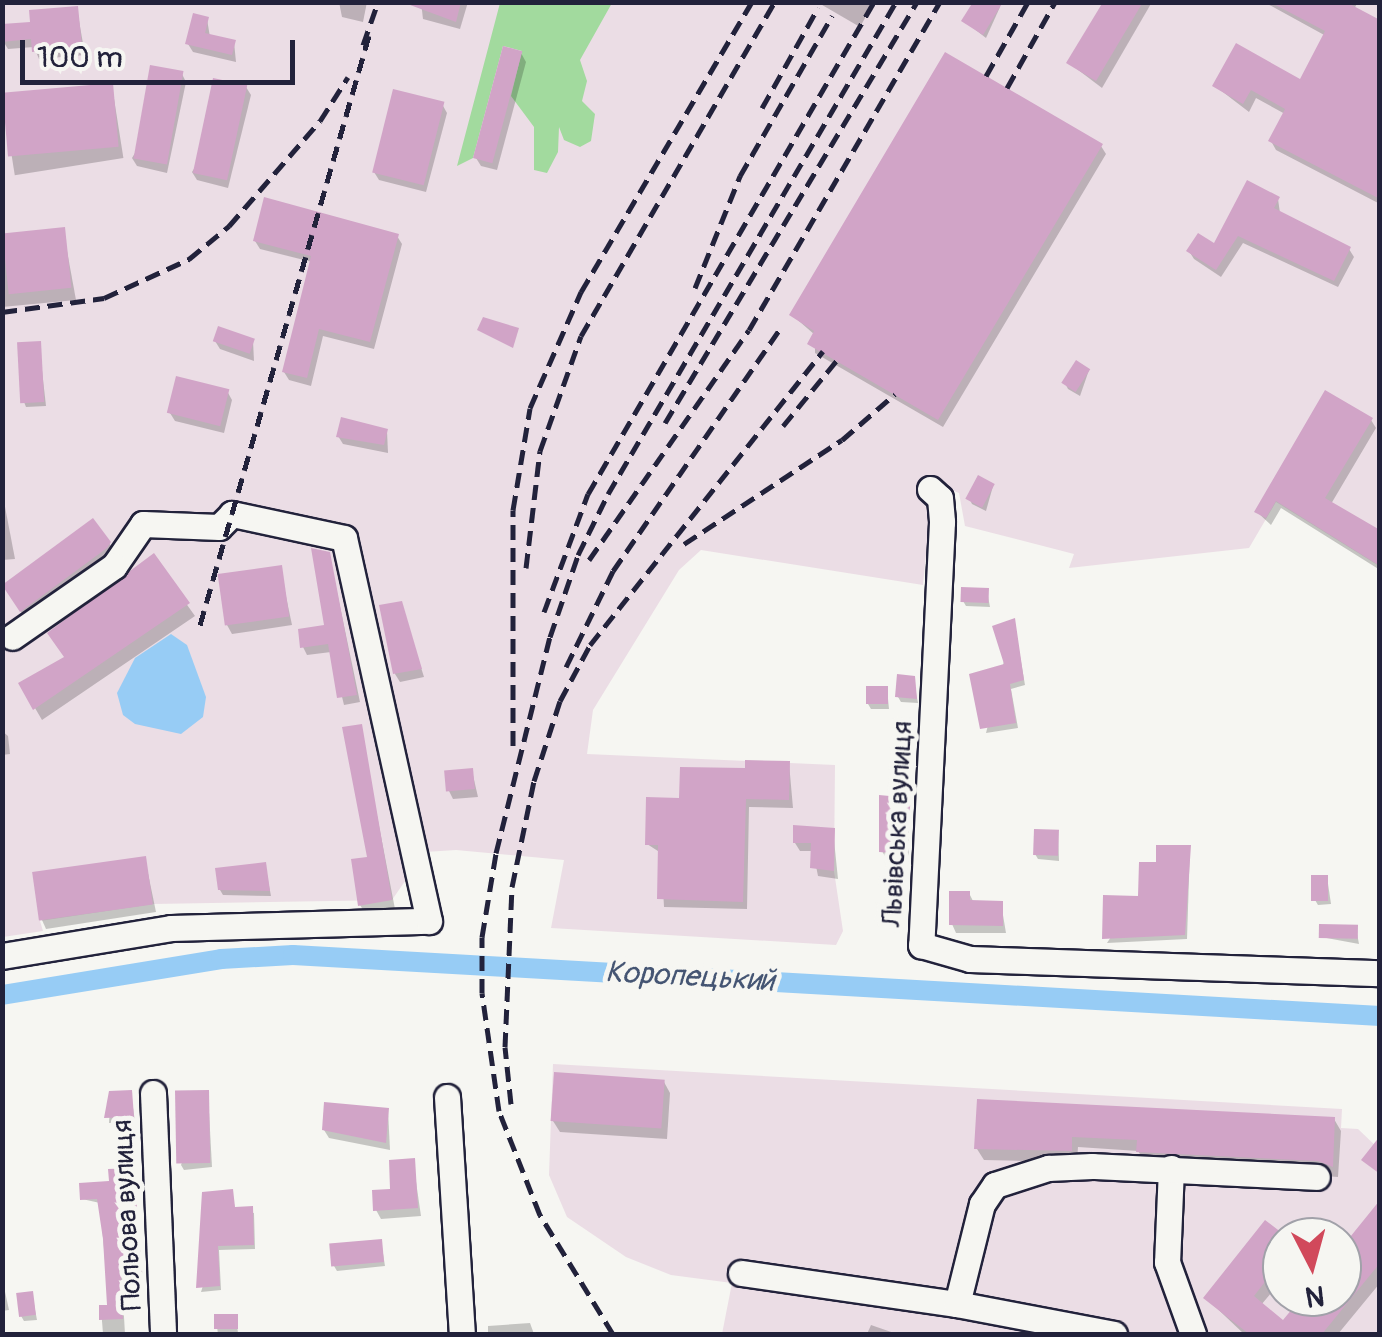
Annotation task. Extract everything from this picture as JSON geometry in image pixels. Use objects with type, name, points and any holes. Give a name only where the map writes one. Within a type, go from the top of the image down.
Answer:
[{"type":"street","name":"Львівська вулиця","points":[[930,489],[940,498],[942,522],[921,945],[970,959],[1380,973]]},
{"type":"street","points":[[2,956],[170,928],[429,921],[344,538],[232,514],[218,526],[143,524],[114,566],[12,637]]},
{"type":"street","name":"Польова вулиця","points":[[152,1093],[164,1334]]},
{"type":"street","points":[[447,1097],[462,1334]]},
{"type":"street","points":[[957,1304],[982,1204],[995,1185],[1048,1168],[1171,1168],[1317,1177]]},
{"type":"street","points":[[1171,1168],[1167,1262],[1182,1329]]},
{"type":"street","points":[[740,1273],[957,1304],[1114,1334]]},
{"type":"shaded area","points":[[3,3],[1379,3],[1379,566],[1276,502],[1249,548],[1069,568],[1074,554],[965,526],[959,493],[933,483],[923,585],[701,550],[679,570],[593,710],[587,754],[835,765],[834,871],[843,931],[836,945],[551,928],[564,860],[456,850],[425,852],[392,900],[153,904],[40,921],[43,931],[3,937]]},
{"type":"shaded area","points":[[553,1064],[1342,1109],[1341,1128],[1358,1129],[1379,1149],[1379,1334],[722,1334],[732,1283],[671,1275],[626,1257],[567,1217],[549,1175]]},
{"type":"green space","points":[[500,3],[612,3],[580,60],[587,81],[582,101],[595,114],[591,141],[580,147],[564,140],[559,127],[558,152],[547,173],[534,170],[534,127],[511,96],[522,51],[503,46],[473,158],[457,166]]},
{"type":"water","points":[[171,634],[187,645],[206,697],[203,717],[181,734],[135,724],[123,715],[117,693],[135,658]]},
{"type":"building","points":[[402,2],[461,2],[456,22]]},
{"type":"building","points":[[973,2],[1003,2],[983,35],[961,21]]},
{"type":"building","points":[[1103,2],[1143,2],[1096,81],[1066,63]]},
{"type":"building","points":[[1270,2],[1346,2],[1380,20],[1380,199],[1268,141],[1285,109],[1251,90],[1243,104],[1212,86],[1236,43],[1300,79],[1325,31]]},
{"type":"building","points":[[78,6],[82,47],[32,52],[31,39],[2,42],[2,24],[30,22],[29,10]]},
{"type":"building","points":[[193,13],[209,17],[205,33],[236,40],[232,55],[185,44]]},
{"type":"building","points":[[503,46],[522,51],[492,163],[473,158]]},
{"type":"building","points":[[945,52],[1103,144],[938,420],[807,344],[814,331],[789,315]]},
{"type":"building","points":[[150,65],[183,71],[167,164],[134,159]]},
{"type":"building","points":[[213,78],[247,85],[227,180],[193,173]]},
{"type":"building","points":[[113,83],[119,147],[8,156],[2,93]]},
{"type":"building","points":[[393,89],[444,102],[424,185],[372,172]]},
{"type":"building","points":[[1247,180],[1280,197],[1274,208],[1351,247],[1334,281],[1238,236],[1216,270],[1186,251],[1198,233],[1214,243]]},
{"type":"building","points":[[264,197],[399,234],[370,342],[319,329],[307,378],[282,372],[311,256],[253,241]]},
{"type":"building","points":[[65,227],[71,288],[9,294],[2,234]]},
{"type":"building","points":[[483,317],[519,328],[513,348],[477,330]]},
{"type":"building","points":[[218,326],[255,339],[250,354],[213,341]]},
{"type":"building","points":[[41,341],[44,402],[20,403],[17,342]]},
{"type":"building","points":[[1076,360],[1090,369],[1076,392],[1061,383]]},
{"type":"building","points":[[176,376],[229,389],[220,426],[167,413]]},
{"type":"building","points":[[1325,390],[1373,418],[1325,498],[1380,530],[1380,566],[1276,501],[1266,518],[1254,512]]},
{"type":"building","points":[[341,417],[388,429],[384,445],[336,437]]},
{"type":"building","points":[[978,475],[995,484],[982,508],[965,499]]},
{"type":"building","points":[[93,518],[111,542],[107,548],[20,612],[2,585]]},
{"type":"building","points":[[311,548],[330,552],[357,695],[337,698],[328,644],[300,648],[298,629],[324,625]]},
{"type":"building","points":[[154,553],[190,603],[33,710],[18,683],[64,657],[47,633]]},
{"type":"building","points":[[282,565],[289,616],[225,626],[218,574]]},
{"type":"building","points":[[961,587],[989,588],[988,603],[960,602]]},
{"type":"building","points":[[402,601],[422,669],[393,674],[379,605]]},
{"type":"building","points":[[1015,618],[1024,680],[1010,684],[1016,723],[980,729],[969,674],[1004,664],[992,626]]},
{"type":"building","points":[[897,674],[915,676],[917,699],[895,697]]},
{"type":"building","points":[[866,686],[888,686],[888,704],[866,704]]},
{"type":"building","points":[[362,724],[392,900],[358,906],[351,859],[367,857],[342,727]]},
{"type":"building","points":[[745,760],[790,761],[789,800],[746,799],[743,902],[657,899],[658,845],[645,845],[646,797],[679,798],[680,767],[745,768]]},
{"type":"building","points":[[473,768],[475,789],[446,791],[444,771]]},
{"type":"building","points":[[879,795],[911,798],[905,854],[879,852]]},
{"type":"building","points":[[793,825],[835,828],[834,871],[810,868],[811,843],[793,843]]},
{"type":"building","points":[[1034,829],[1059,830],[1058,856],[1033,855]]},
{"type":"building","points":[[1156,845],[1191,845],[1185,935],[1102,939],[1103,895],[1138,896],[1139,862],[1156,862]]},
{"type":"building","points":[[146,856],[153,905],[39,921],[32,872]]},
{"type":"building","points":[[266,862],[270,891],[218,890],[215,868]]},
{"type":"building","points":[[1311,875],[1328,875],[1328,901],[1311,901]]},
{"type":"building","points":[[949,891],[970,891],[970,900],[1003,901],[1003,926],[949,925]]},
{"type":"building","points":[[1319,924],[1358,925],[1358,939],[1319,938]]},
{"type":"building","points":[[554,1072],[665,1080],[661,1129],[551,1121]]},
{"type":"building","points":[[132,1090],[134,1117],[104,1118],[109,1091]]},
{"type":"building","points":[[209,1090],[210,1163],[176,1164],[175,1091]]},
{"type":"building","points":[[977,1099],[1335,1117],[1333,1167],[1318,1161],[1136,1152],[1137,1140],[1072,1137],[1072,1151],[974,1149]]},
{"type":"building","points":[[324,1102],[389,1108],[386,1143],[322,1130]]},
{"type":"building","points":[[1380,1136],[1380,1174],[1361,1160]]},
{"type":"building","points":[[415,1158],[418,1208],[373,1211],[372,1190],[390,1189],[389,1160]]},
{"type":"building","points":[[134,1168],[142,1277],[121,1278],[123,1319],[99,1320],[99,1305],[107,1305],[103,1239],[97,1199],[80,1200],[79,1183],[109,1181],[108,1169]]},
{"type":"building","points":[[233,1189],[235,1207],[253,1206],[254,1245],[218,1246],[220,1286],[196,1288],[202,1192]]},
{"type":"building","points":[[1380,1200],[1380,1263],[1362,1285],[1362,1222]]},
{"type":"building","points":[[1262,1224],[1262,1286],[1254,1296],[1262,1303],[1262,1317],[1336,1317],[1322,1334],[1249,1334],[1203,1298]]},
{"type":"building","points":[[382,1239],[384,1262],[331,1267],[329,1244]]},
{"type":"building","points":[[33,1291],[36,1315],[19,1317],[16,1293]]},
{"type":"building","points":[[214,1314],[238,1314],[238,1329],[214,1329]]},
{"type":"waterway","name":"Коропецький","points":[[2,995],[221,959],[293,955],[1380,1016]]},
{"type":"railway","points":[[363,45],[378,2]]},
{"type":"railway","points":[[513,746],[513,510],[530,408],[581,292],[752,2]]},
{"type":"railway","points":[[526,568],[540,451],[581,336],[775,2]]},
{"type":"railway","points":[[544,612],[588,494],[874,2]]},
{"type":"railway","points":[[613,1334],[540,1215],[499,1111],[482,993],[482,937],[496,853],[550,637],[578,555],[608,494],[896,2]]},
{"type":"railway","points":[[665,423],[917,2]]},
{"type":"railway","points":[[589,560],[749,330],[940,2]]},
{"type":"railway","points":[[986,76],[1028,2]]},
{"type":"railway","points":[[1007,88],[1055,2]]},
{"type":"railway","points":[[762,108],[818,8]]},
{"type":"railway","points":[[695,288],[740,176],[832,16]]},
{"type":"railway","points":[[200,625],[370,32]]},
{"type":"railway","points":[[2,312],[104,298],[189,259],[229,226],[320,121],[348,77]]},
{"type":"railway","points":[[566,667],[613,571],[782,326]]},
{"type":"railway","points":[[511,1104],[505,1047],[512,887],[534,781],[560,701],[590,645],[823,351]]},
{"type":"railway","points":[[783,426],[837,360]]},
{"type":"railway","points":[[684,544],[842,440],[895,394]]}]
